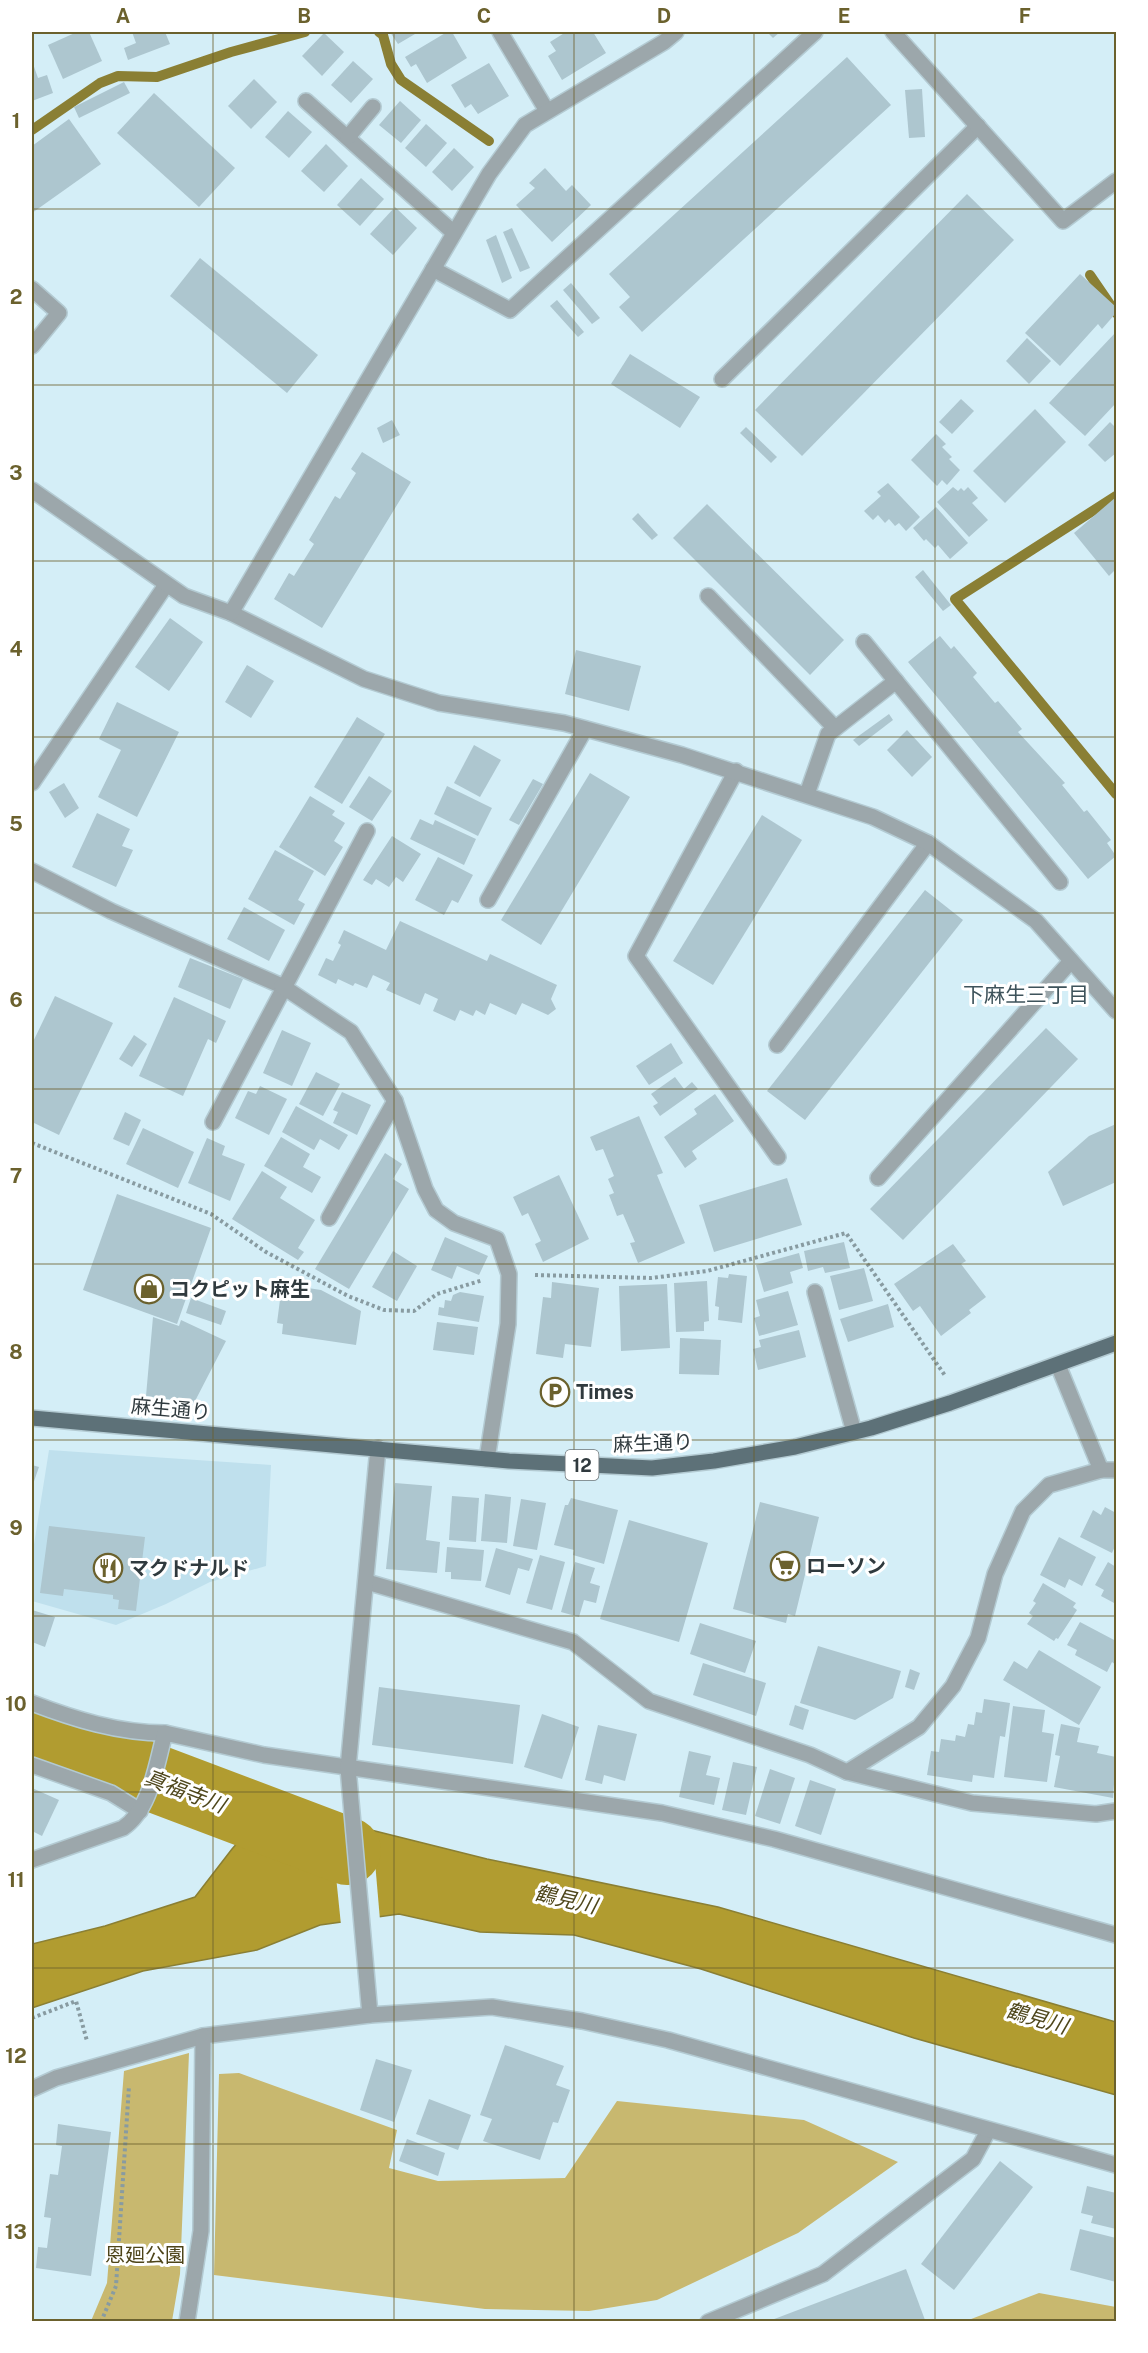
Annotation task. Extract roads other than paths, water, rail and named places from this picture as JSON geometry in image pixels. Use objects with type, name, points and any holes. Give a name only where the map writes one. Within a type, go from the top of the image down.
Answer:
[{"type":"main road","name":"麻生通り","points":[[32,1418],[487,1459],[652,1468],[760,1453],[855,1432],[950,1403],[1116,1343]]},
{"type":"street","points":[[500,32],[547,111]]},
{"type":"street","points":[[231,613],[489,174],[525,125],[664,42],[675,32]]},
{"type":"street","points":[[434,269],[510,310],[814,32]]},
{"type":"street","points":[[893,32],[1063,221],[1116,181]]},
{"type":"street","points":[[306,101],[454,233]]},
{"type":"street","points":[[348,138],[373,107]]},
{"type":"street","points":[[722,379],[978,126]]},
{"type":"street","points":[[32,289],[59,313],[32,346]]},
{"type":"street","points":[[32,490],[184,596],[231,613],[364,679],[428,700],[585,729],[736,771],[873,817],[928,843],[1036,921],[1116,1011]]},
{"type":"street","points":[[32,783],[166,585]]},
{"type":"street","points":[[708,596],[836,728]]},
{"type":"street","points":[[864,642],[1059,882]]},
{"type":"street","points":[[807,794],[828,734],[896,681]]},
{"type":"street","points":[[488,900],[585,729]]},
{"type":"street","points":[[736,771],[636,956],[778,1157]]},
{"type":"street","points":[[213,1122],[282,986],[367,831]]},
{"type":"street","points":[[777,1045],[928,843]]},
{"type":"street","points":[[32,871],[111,911],[282,986],[351,1032],[395,1101],[425,1190],[436,1210],[454,1223],[497,1239],[509,1275],[508,1324],[487,1459]]},
{"type":"street","points":[[878,1178],[1071,961]]},
{"type":"street","points":[[329,1218],[395,1101]]},
{"type":"street","points":[[815,1292],[855,1432]]},
{"type":"street","points":[[848,1773],[920,1727],[953,1686],[978,1638],[995,1574],[1023,1511],[1049,1485],[1109,1470],[1058,1365]]},
{"type":"street","points":[[370,2015],[348,1767],[378,1448]]},
{"type":"street","points":[[367,1582],[573,1642],[649,1701],[810,1755],[848,1773],[972,1803],[1096,1814],[1116,1811]]},
{"type":"street","points":[[32,1703],[75,1720],[142,1733],[165,1733],[264,1755],[662,1813],[774,1839],[1116,1935]]},
{"type":"street","points":[[32,1860],[123,1828],[134,1820],[147,1795],[165,1733]]},
{"type":"street","points":[[32,1765],[111,1792],[140,1811]]},
{"type":"street","points":[[32,2089],[95,2067],[203,2037],[370,2015],[492,2007],[582,2021],[752,2062],[988,2131],[1116,2165]]},
{"type":"street","points":[[187,2322],[201,2231],[203,2037]]},
{"type":"street","points":[[708,2322],[823,2274],[973,2158],[988,2131]]},
{"type":"water","name":"鶴見川","points":[[271,1805],[487,1859],[718,1907],[1116,2022],[1116,2095],[914,2038],[701,1969],[574,1935],[480,1932],[399,1914],[320,1925],[257,1950],[143,1971],[32,2008],[32,1944],[105,1926],[195,1897],[232,1849]]},
{"type":"waterway","points":[[32,130],[100,83],[118,76],[157,77],[231,52],[305,32]]},
{"type":"waterway","points":[[379,32],[383,35],[391,64],[401,80],[489,141]]},
{"type":"waterway","points":[[1090,275],[1116,313]]},
{"type":"waterway","points":[[1116,496],[955,599],[1116,794]]},
{"type":"waterway","name":"真福寺川","points":[[32,1732],[347,1851]]},
{"type":"place","name":"コクピット麻生","points":[[149,1289]]},
{"type":"place","name":"Times","points":[[555,1392]]},
{"type":"place","name":"ローソン","points":[[785,1566]]},
{"type":"place","name":"マクドナルド","points":[[108,1568]]},
{"type":"district","name":"下麻生三丁目","points":[[1026,994]]},
{"type":"park label","name":"恩廻公園","points":[[145,2255]]}]
